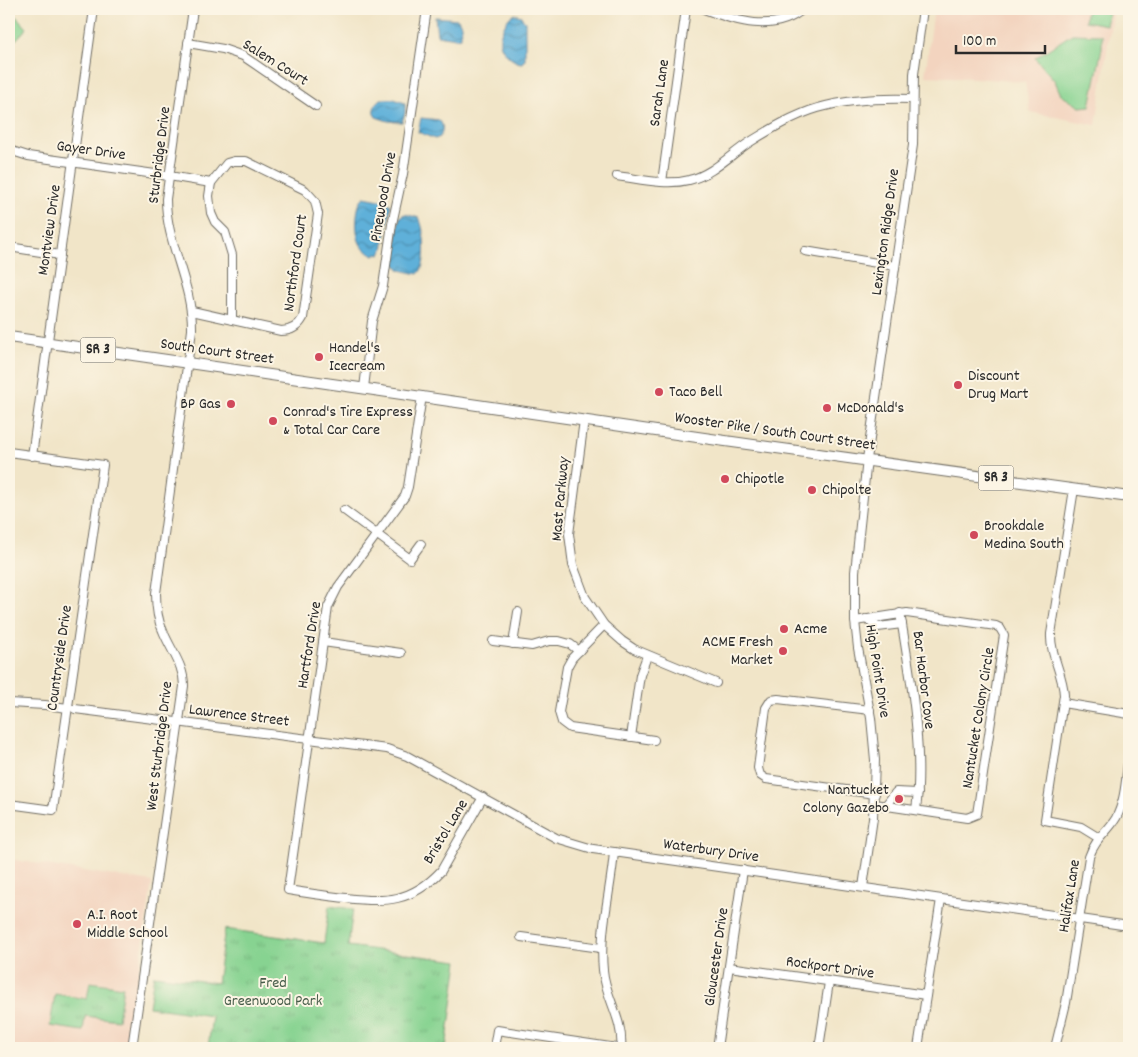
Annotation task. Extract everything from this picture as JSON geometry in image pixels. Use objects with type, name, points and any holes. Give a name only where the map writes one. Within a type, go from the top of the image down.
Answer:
[{"type":"main road","name":"South Court Street","points":[[9,338],[422,396]]},
{"type":"main road","name":"Wooster Pike / South Court Street","points":[[422,396],[1127,496]]},
{"type":"street","name":"Montview Drive","points":[[32,456],[94,9]]},
{"type":"street","name":"Sturbridge Drive","points":[[187,362],[192,330],[192,311],[168,222],[166,199],[193,9]]},
{"type":"street","name":"Pinewood Drive","points":[[364,388],[372,321],[384,286],[392,224],[404,174],[427,9]]},
{"type":"street","name":"Sarah Lane","points":[[662,182],[686,9]]},
{"type":"street","points":[[704,9],[730,19],[756,24],[781,20],[803,9]]},
{"type":"street","name":"Lexington Ridge Drive","points":[[867,460],[913,145],[914,74],[923,9]]},
{"type":"street","name":"Salem Court","points":[[188,43],[223,49],[243,56],[316,106]]},
{"type":"street","points":[[617,176],[662,182],[682,182],[698,177],[779,125],[818,108],[876,98],[913,99]]},
{"type":"street","name":"Gayer Drive","points":[[9,150],[28,156],[170,176]]},
{"type":"street","name":"Northford Court","points":[[192,311],[281,331],[292,329],[303,318],[318,214],[315,201],[305,190],[246,161],[227,163],[211,183]]},
{"type":"street","points":[[170,176],[211,183],[209,196],[211,214],[215,222],[225,232],[232,255],[232,320]]},
{"type":"street","points":[[9,247],[60,255]]},
{"type":"street","points":[[805,251],[895,266]]},
{"type":"street","name":"West Sturbridge Drive","points":[[132,1048],[184,686],[179,661],[160,623],[156,593],[187,362]]},
{"type":"street","name":"Hartford Drive","points":[[288,890],[328,607],[338,587],[400,504],[408,487],[422,396]]},
{"type":"street","name":"Mast Parkway","points":[[584,420],[570,518],[570,549],[575,575],[588,604],[604,625],[622,641],[647,656],[716,683]]},
{"type":"street","points":[[9,452],[32,456]]},
{"type":"street","name":"Countryside Drive","points":[[9,804],[53,810],[70,709],[103,465],[32,456]]},
{"type":"street","name":"High Point Drive","points":[[863,887],[875,794],[875,753],[870,710],[854,621],[857,544],[867,460]]},
{"type":"street","points":[[1074,489],[1051,642],[1054,661],[1064,686],[1045,820],[1082,827],[1099,838]]},
{"type":"street","points":[[344,510],[410,559],[421,544]]},
{"type":"street","points":[[513,644],[518,612]]},
{"type":"street","name":"Nantucket Colony Circle","points":[[854,621],[900,613],[996,626],[1000,628],[1004,635],[979,810],[974,816],[967,818],[874,804]]},
{"type":"street","name":"Bar Harbor Cove","points":[[900,613],[915,726],[918,793],[916,810]]},
{"type":"street","name":"Nantucket Colony Circle","points":[[866,619],[878,627],[902,624]]},
{"type":"street","points":[[604,625],[569,662],[559,712],[562,722],[570,728],[654,740]]},
{"type":"street","points":[[493,641],[532,646],[549,642],[560,642],[570,644],[579,651]]},
{"type":"street","points":[[323,642],[401,653]]},
{"type":"street","points":[[631,737],[640,675],[647,656]]},
{"type":"street","points":[[870,710],[773,699],[768,702],[766,708],[758,768],[760,775],[766,779],[875,794]]},
{"type":"street","name":"Lawrence Street","points":[[9,703],[45,705],[310,740]]},
{"type":"street","points":[[1063,703],[1129,714]]},
{"type":"street","name":"Waterbury Drive","points":[[310,740],[387,749],[397,752],[556,838],[582,846],[1129,926]]},
{"type":"street","name":"Halifax Lane","points":[[1055,1048],[1066,1003],[1090,857],[1099,838],[1111,824],[1120,809],[1129,756]]},
{"type":"street","points":[[885,806],[896,792],[918,793]]},
{"type":"street","name":"Bristol Lane","points":[[288,890],[371,901],[393,900],[415,892],[441,871],[483,797]]},
{"type":"street","points":[[614,852],[601,948],[603,973],[618,1019],[622,1041],[621,1048]]},
{"type":"street","name":"Gloucester Drive","points":[[717,1048],[743,870]]},
{"type":"street","points":[[918,1048],[941,899]]},
{"type":"street","points":[[521,937],[601,948]]},
{"type":"street","name":"Rockport Drive","points":[[729,967],[926,995]]},
{"type":"street","points":[[819,1048],[829,982]]},
{"type":"street","points":[[494,1048],[497,1030],[617,1048]]},
{"type":"shaded area","points":[[934,9],[1113,9],[1096,125],[1030,112],[1025,82],[925,76]]},
{"type":"shaded area","name":"A.I. Root Middle School","points":[[9,859],[152,882],[128,1048],[9,1048]]},
{"type":"green space","points":[[9,9],[27,28],[9,47]]},
{"type":"green space","points":[[1087,9],[1109,12],[1106,25],[1085,21]]},
{"type":"green space","points":[[1072,34],[1102,35],[1102,48],[1090,106],[1080,107],[1061,95],[1055,81],[1035,58]]},
{"type":"green space","name":"Fred Greenwood Park","points":[[329,906],[353,909],[348,946],[458,961],[446,1048],[208,1048],[212,1016],[149,1007],[154,975],[217,983],[225,929],[324,943]]},
{"type":"green space","points":[[90,982],[123,987],[118,1020],[85,1016],[83,1031],[50,1026],[55,994],[87,999]]},
{"type":"water","points":[[514,14],[521,16],[525,22],[525,59],[522,63],[508,56],[500,42],[504,26]]},
{"type":"water","points":[[435,17],[458,19],[461,25],[461,37],[437,35]]},
{"type":"water","points":[[381,99],[394,99],[405,103],[405,113],[402,122],[388,121],[376,117],[374,108]]},
{"type":"water","points":[[421,118],[439,120],[442,124],[440,137],[435,139],[418,132]]},
{"type":"water","points":[[364,197],[385,201],[391,205],[383,249],[380,254],[374,255],[366,250],[358,239],[357,212]]},
{"type":"water","points":[[405,214],[419,218],[423,230],[424,256],[421,270],[418,274],[400,270],[394,262],[399,220]]},
{"type":"place","name":"Handel's Icecream","points":[[319,357]]},
{"type":"place","name":"Discount Drug Mart","points":[[958,385]]},
{"type":"place","name":"Taco Bell","points":[[659,392]]},
{"type":"place","name":"BP Gas","points":[[231,404]]},
{"type":"place","name":"McDonald's","points":[[827,408]]},
{"type":"place","name":"Conrad's Tire Express & Total Car Care","points":[[273,421]]},
{"type":"place","name":"Chipotle","points":[[725,479]]},
{"type":"place","name":"Chipolte","points":[[812,490]]},
{"type":"place","name":"Brookdale Medina South","points":[[974,535]]},
{"type":"place","name":"Acme","points":[[784,629]]},
{"type":"place","name":"ACME Fresh Market","points":[[783,651]]},
{"type":"place","name":"Nantucket Colony Gazebo","points":[[899,799]]},
{"type":"place","name":"A.I. Root Middle School","points":[[77,924]]}]
